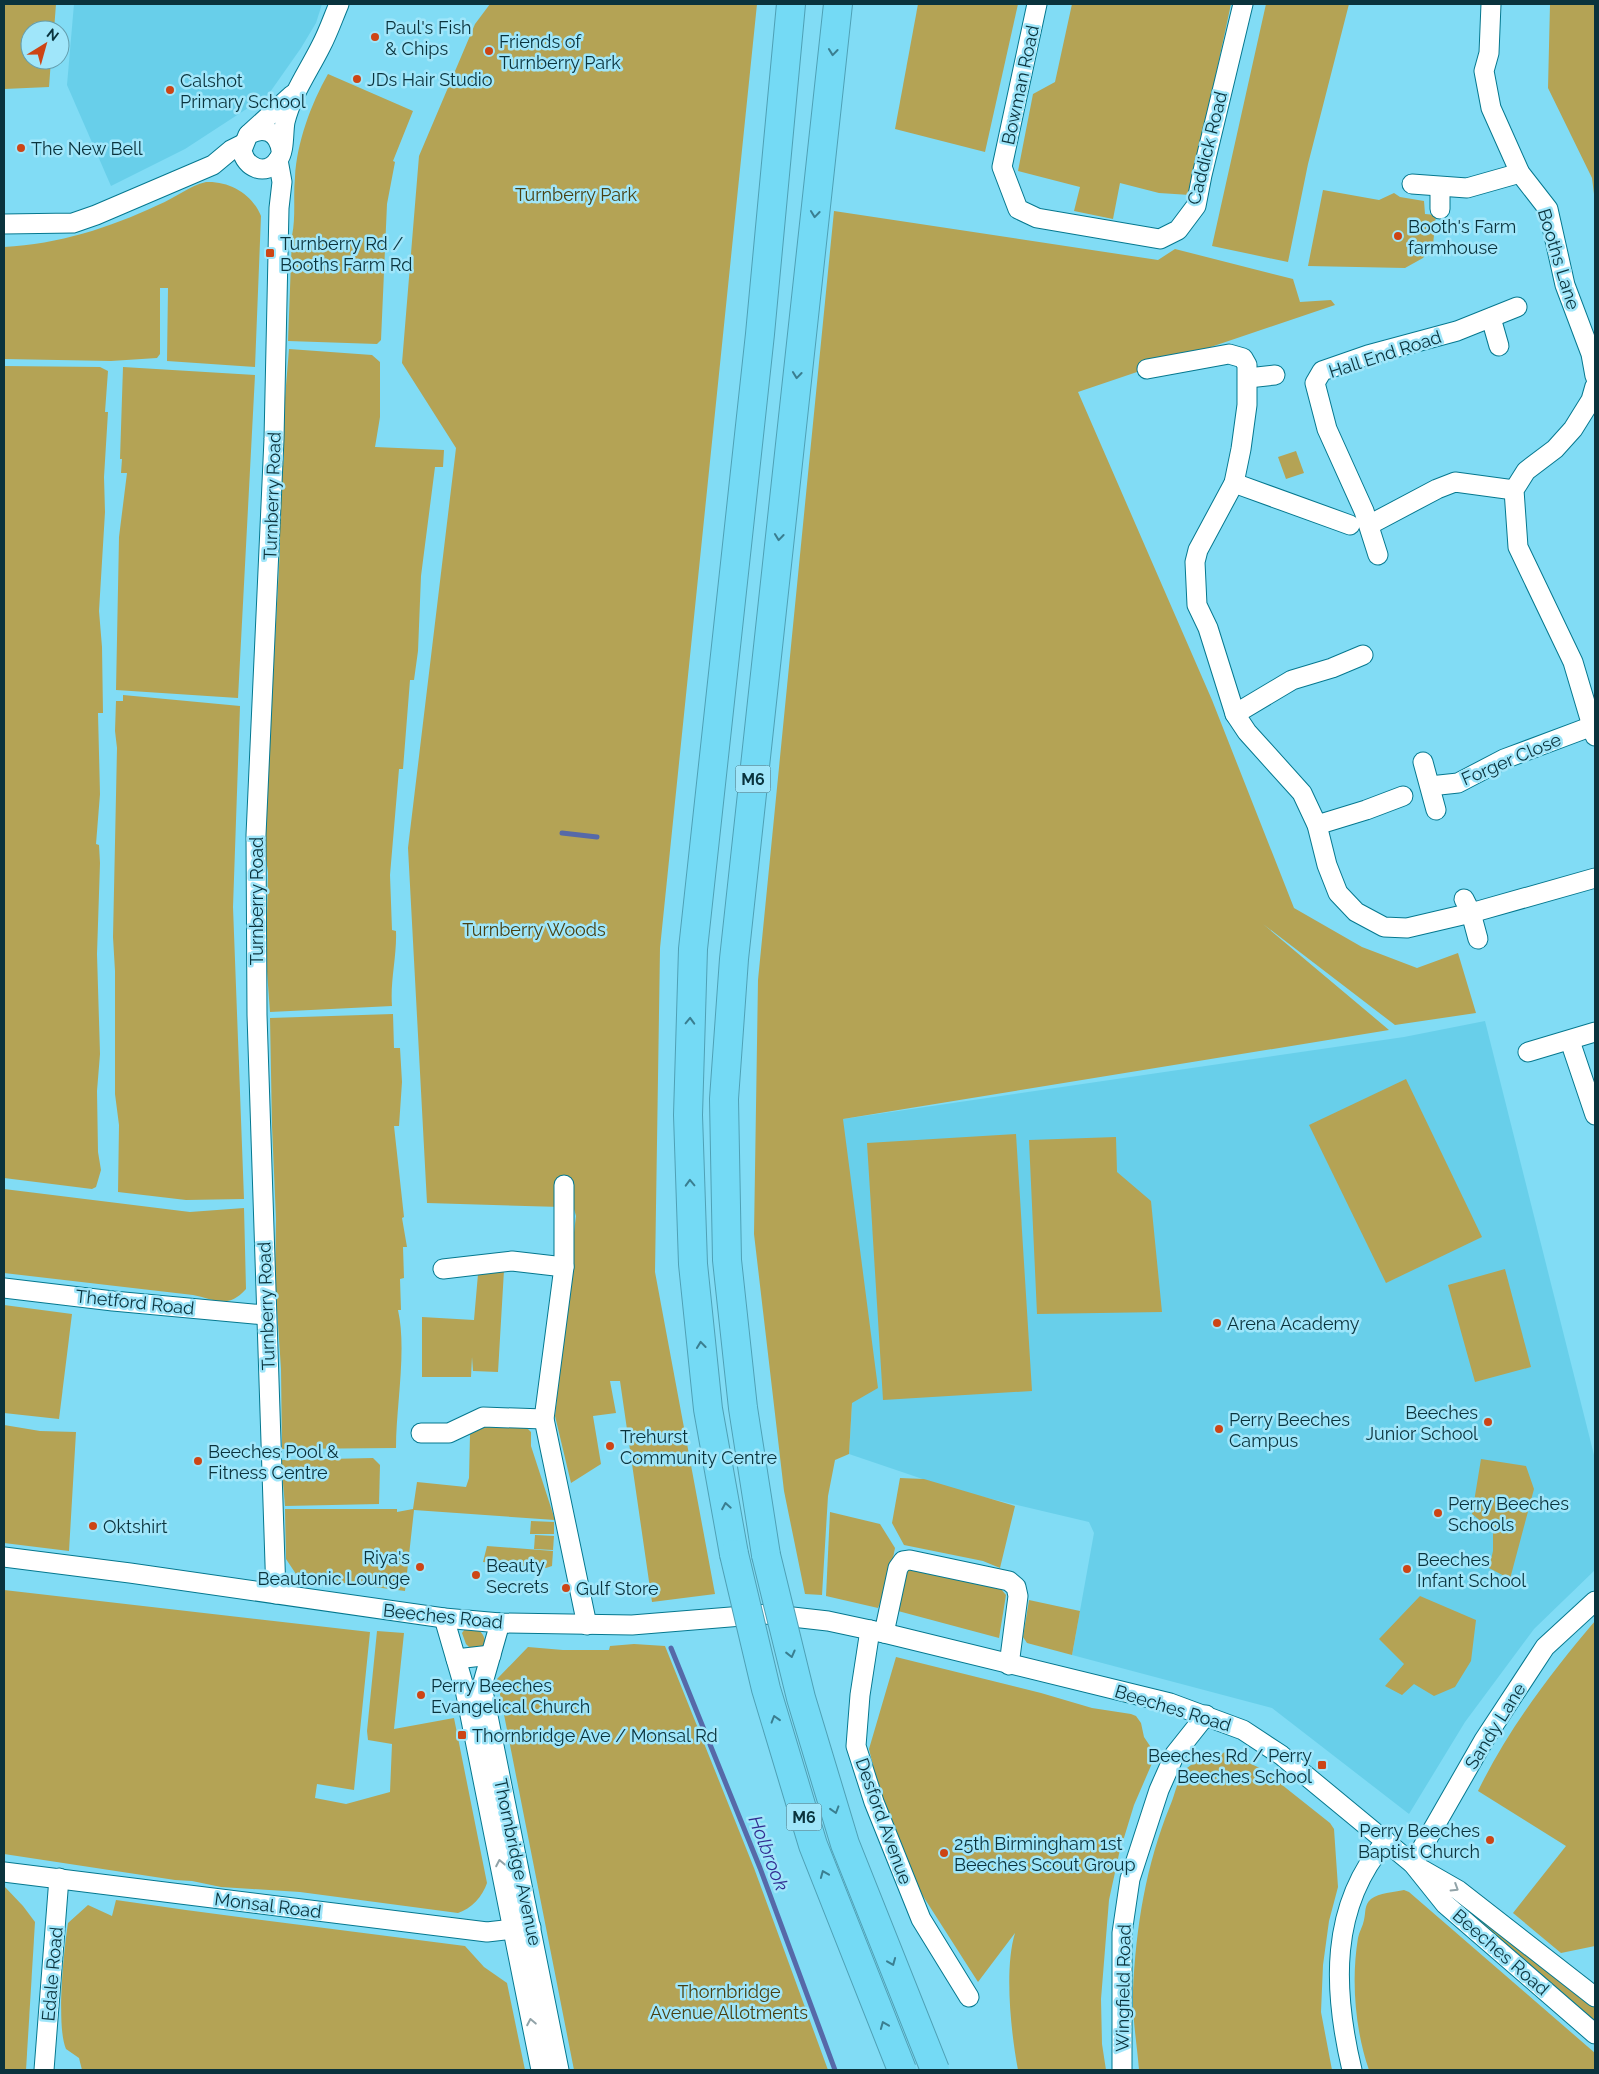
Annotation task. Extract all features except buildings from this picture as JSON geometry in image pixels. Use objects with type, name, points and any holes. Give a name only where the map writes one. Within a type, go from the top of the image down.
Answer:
[{"type":"highway","name":"M6","points":[[791,4],[760,334],[692,959],[688,1115],[693,1264],[708,1409],[734,1554],[766,1689],[813,1845],[902,2070]]},
{"type":"highway","name":"M6","points":[[838,4],[734,959],[724,1099],[727,1260],[743,1408],[766,1555],[802,1698],[845,1844],[935,2070]]},
{"type":"street","name":"Turnberry Road","points":[[279,208],[270,183],[248,152],[295,92],[321,47],[339,4]]},
{"type":"street","name":"Bowman Road","points":[[1002,167],[1037,4]]},
{"type":"street","name":"Caddick Road","points":[[1002,167],[1018,209],[1037,218],[1160,239],[1178,230],[1196,206],[1243,4]]},
{"type":"street","name":"Booths Lane","points":[[1491,4],[1489,53],[1484,71],[1491,108],[1520,173],[1548,209],[1565,285],[1591,354],[1595,376]]},
{"type":"street","name":"Turnberry Road","points":[[276,1594],[256,1015],[256,835],[274,439],[279,208],[282,182],[280,155],[286,122],[295,92]]},
{"type":"street","points":[[4,224],[73,223],[96,216],[213,165],[248,152],[260,130],[272,132],[280,141],[280,155],[267,168],[248,152]]},
{"type":"street","points":[[1412,184],[1467,188],[1520,173]]},
{"type":"street","points":[[1440,187],[1440,209]]},
{"type":"street","name":"Hall End Road","points":[[1378,555],[1370,525],[1327,429],[1315,383],[1322,371],[1368,355],[1457,331],[1517,307]]},
{"type":"street","points":[[1491,318],[1499,346]]},
{"type":"street","points":[[1147,369],[1229,354],[1243,358],[1247,365],[1245,422],[1234,483],[1200,543],[1195,562],[1197,606],[1208,628],[1235,714],[1248,732],[1302,793],[1317,824],[1327,865],[1338,893],[1356,912],[1384,927],[1407,928],[1467,906],[1595,878]]},
{"type":"street","points":[[1248,378],[1275,375]]},
{"type":"street","points":[[1594,729],[1573,662],[1518,547],[1514,490],[1526,471],[1555,449],[1573,429],[1591,400],[1595,386]]},
{"type":"street","points":[[1370,525],[1437,489],[1455,482],[1514,490]]},
{"type":"street","points":[[1234,483],[1350,525]]},
{"type":"street","points":[[1235,714],[1292,680],[1332,668],[1363,655]]},
{"type":"street","name":"Forger Close","points":[[1430,786],[1458,783],[1504,759],[1594,729]]},
{"type":"street","points":[[1423,762],[1436,810]]},
{"type":"street","points":[[1317,824],[1366,810],[1403,796]]},
{"type":"street","points":[[1467,906],[1478,940]]},
{"type":"street","points":[[1528,1052],[1595,1032]]},
{"type":"street","points":[[1570,1041],[1595,1115]]},
{"type":"street","points":[[564,1185],[564,1267],[544,1419],[587,1625]]},
{"type":"street","points":[[443,1269],[512,1261],[564,1267]]},
{"type":"street","name":"Thetford Road","points":[[4,1288],[113,1301],[265,1315]]},
{"type":"street","points":[[421,1433],[449,1433],[483,1417],[544,1419]]},
{"type":"street","name":"Beeches Road","points":[[4,1557],[444,1618],[500,1623],[632,1625],[766,1614],[828,1622],[877,1632],[1151,1698],[1206,1715],[1243,1730],[1281,1755],[1413,1864],[1446,1904],[1595,2034]]},
{"type":"street","points":[[877,1632],[898,1568],[903,1561],[910,1560],[1009,1581],[1016,1587],[1018,1596],[1009,1665]]},
{"type":"street","name":"Sandy Lane","points":[[1413,1864],[1484,1740],[1545,1647],[1595,1601]]},
{"type":"street","name":"Thornbridge Avenue","points":[[444,1618],[465,1690],[522,1929],[559,2070]]},
{"type":"street","name":"Thornbridge Avenue","points":[[500,1623],[482,1686],[522,1929],[540,2070]]},
{"type":"street","name":"Desford Avenue","points":[[877,1632],[860,1695],[856,1746],[874,1802],[921,1919],[969,1997]]},
{"type":"street","points":[[456,1659],[491,1654]]},
{"type":"street","name":"Wingfield Road","points":[[1122,2070],[1122,1933],[1130,1879],[1159,1790],[1175,1754],[1206,1715]]},
{"type":"street","points":[[1352,2070],[1344,2038],[1340,2002],[1342,1937],[1351,1897],[1360,1877],[1386,1841]]},
{"type":"street","name":"Beeches Road","points":[[1413,1864],[1458,1890],[1594,1992]]},
{"type":"street","name":"Monsal Road","points":[[4,1872],[487,1932],[522,1929]]},
{"type":"street","name":"Edale Road","points":[[44,2070],[59,1878]]},
{"type":"shaded area","name":"Calshot Primary School","points":[[74,4],[322,4],[316,23],[268,95],[185,149],[111,186],[67,85],[68,70],[70,70]]},
{"type":"shaded area","name":"Perry Beeches Campus","points":[[1485,1021],[1595,1459],[1595,1570],[1534,1629],[1465,1722],[1409,1814],[1272,1708],[1072,1655],[1094,1533],[1089,1522],[958,1491],[849,1454],[852,1403],[843,1119],[1404,1037]]},
{"type":"green space","points":[[4,4],[56,4],[55,20],[20,20],[20,70],[50,70],[49,87],[4,89]]},
{"type":"green space","name":"Turnberry Park","points":[[490,4],[757,4],[660,948],[655,1272],[715,1594],[652,1602],[620,1381],[610,1381],[616,1413],[593,1416],[601,1464],[571,1483],[555,1416],[559,1379],[556,1378],[576,1216],[567,1185],[561,1207],[427,1203],[408,848],[456,448],[402,363],[419,156],[475,24]]},
{"type":"green space","points":[[918,4],[1018,4],[985,152],[895,129]]},
{"type":"green space","points":[[1072,4],[1231,4],[1190,195],[1159,193],[1120,183],[1113,219],[1074,211],[1080,187],[1018,171],[1033,94],[1055,82]]},
{"type":"green space","points":[[1266,4],[1349,4],[1308,164],[1288,262],[1212,246]]},
{"type":"green space","points":[[1550,4],[1595,4],[1595,202],[1592,178],[1548,88]]},
{"type":"green space","points":[[328,74],[413,111],[393,161],[395,162],[387,204],[381,340],[377,344],[288,341],[296,164],[306,124]]},
{"type":"green space","points":[[206,182],[215,182],[239,190],[252,201],[261,216],[255,367],[167,361],[168,288],[160,288],[160,354],[157,358],[111,361],[4,359],[4,247],[44,242],[102,228],[140,213]]},
{"type":"green space","points":[[1323,190],[1379,200],[1394,193],[1400,197],[1424,201],[1425,214],[1436,215],[1433,245],[1423,258],[1405,268],[1308,266]]},
{"type":"green space","points":[[834,211],[1158,260],[1175,249],[1293,279],[1300,302],[1331,300],[1335,305],[1078,392],[1212,700],[1294,908],[1362,947],[1417,968],[1458,953],[1476,1013],[1395,1025],[1263,924],[1389,1030],[843,1119],[878,1388],[852,1403],[849,1454],[835,1460],[828,1496],[822,1595],[805,1594],[784,1491],[754,1234],[758,980]]},
{"type":"green space","points":[[289,349],[372,355],[380,362],[380,417],[375,447],[444,450],[443,467],[435,467],[421,576],[418,651],[414,680],[410,680],[403,769],[399,769],[390,875],[392,930],[396,931],[392,1006],[270,1012],[266,958],[268,873],[264,843],[280,549],[280,490],[284,458],[284,410]]},
{"type":"green space","points":[[4,366],[100,367],[108,371],[105,412],[108,412],[104,477],[105,512],[99,611],[102,647],[103,713],[98,713],[100,794],[96,844],[99,845],[100,863],[97,954],[100,1054],[97,1091],[98,1152],[101,1170],[96,1187],[92,1189],[4,1178]]},
{"type":"green space","points":[[123,367],[255,375],[238,698],[116,690],[119,537],[127,473],[121,473],[122,459],[120,459]]},
{"type":"green space","points":[[1296,451],[1304,473],[1286,479],[1278,457]]},
{"type":"green space","points":[[123,695],[240,706],[233,907],[244,1199],[186,1200],[118,1192],[119,1125],[115,1094],[115,971],[113,937],[117,748],[115,731],[116,701],[123,701]]},
{"type":"green space","points":[[393,1014],[394,1048],[400,1048],[402,1082],[399,1126],[394,1126],[404,1217],[402,1218],[407,1247],[403,1247],[404,1278],[400,1279],[401,1310],[398,1310],[401,1360],[396,1448],[282,1449],[281,1369],[275,1279],[276,1219],[270,1018]]},
{"type":"green space","points":[[1406,1079],[1482,1237],[1386,1283],[1309,1125]]},
{"type":"green space","points":[[1016,1134],[1032,1391],[883,1400],[867,1143]]},
{"type":"green space","points":[[1116,1137],[1117,1172],[1151,1201],[1162,1312],[1037,1314],[1029,1140]]},
{"type":"green space","points":[[4,1189],[190,1212],[244,1208],[246,1289],[234,1299],[216,1301],[193,1295],[4,1273]]},
{"type":"green space","points":[[1505,1269],[1531,1367],[1475,1382],[1448,1285]]},
{"type":"green space","points":[[504,1270],[498,1372],[473,1371],[472,1357],[471,1377],[422,1377],[422,1317],[474,1320],[478,1274]]},
{"type":"green space","points":[[4,1305],[72,1314],[59,1419],[4,1413]]},
{"type":"green space","points":[[4,1425],[40,1431],[76,1432],[69,1551],[4,1543]]},
{"type":"green space","points":[[487,1426],[526,1427],[531,1432],[531,1446],[555,1520],[414,1510],[405,1591],[298,1577],[286,1559],[285,1509],[397,1509],[397,1512],[413,1509],[417,1482],[466,1487],[469,1478],[470,1434]]},
{"type":"green space","points":[[373,1458],[380,1465],[379,1504],[285,1506],[281,1460]]},
{"type":"green space","points":[[1481,1459],[1526,1466],[1534,1489],[1510,1579],[1489,1568],[1493,1551],[1493,1531],[1472,1514]]},
{"type":"green space","points":[[900,1478],[924,1479],[1015,1506],[1000,1568],[983,1561],[904,1545],[892,1523]]},
{"type":"green space","points":[[830,1512],[880,1524],[895,1548],[888,1583],[878,1608],[826,1596]]},
{"type":"green space","points":[[531,1521],[554,1522],[554,1534],[530,1534]]},
{"type":"green space","points":[[535,1535],[554,1536],[553,1550],[534,1549]]},
{"type":"green space","points":[[487,1546],[553,1551],[552,1566],[546,1568],[483,1562]]},
{"type":"green space","points":[[912,1568],[1001,1589],[1006,1595],[999,1638],[898,1611],[904,1571]]},
{"type":"green space","points":[[4,1590],[370,1632],[354,1790],[317,1784],[315,1798],[346,1804],[390,1792],[392,1744],[368,1740],[367,1731],[377,1631],[404,1633],[394,1729],[454,1718],[487,1883],[483,1893],[472,1905],[458,1913],[300,1892],[221,1887],[192,1881],[4,1854]]},
{"type":"green space","points":[[1420,1596],[1476,1620],[1471,1661],[1455,1687],[1434,1696],[1414,1684],[1402,1695],[1385,1686],[1404,1664],[1379,1639]]},
{"type":"green space","points":[[1029,1600],[1080,1611],[1072,1655],[1027,1643],[1023,1637]]},
{"type":"green space","points":[[1595,1621],[1595,1946],[1561,1953],[1513,1913],[1566,1846],[1478,1791],[1503,1746],[1531,1702]]},
{"type":"green space","points":[[477,1628],[484,1637],[484,1649],[471,1649],[466,1644],[462,1633],[465,1629]]},
{"type":"green space","name":"Thornbridge Avenue Allotments","points":[[634,1644],[665,1646],[754,1868],[828,2070],[574,2070],[497,1679],[528,1647],[563,1650],[609,1650],[610,1646]]},
{"type":"green space","points":[[896,1657],[1041,1693],[1092,1708],[1131,1714],[1136,1716],[1141,1723],[1144,1737],[1154,1752],[1153,1761],[1134,1805],[1119,1854],[1109,1900],[1101,1999],[1102,2044],[1106,2070],[1018,2070],[1011,2020],[1009,1982],[1015,1933],[978,1982],[914,1882],[884,1811],[869,1749]]},
{"type":"green space","points":[[1225,1752],[1262,1769],[1330,1823],[1334,1829],[1338,1887],[1329,1921],[1323,1965],[1321,2012],[1332,2070],[1139,2070],[1133,2011],[1134,1967],[1140,1919],[1149,1873],[1162,1828],[1184,1771],[1195,1763]]},
{"type":"green space","points":[[1441,1884],[1595,2004],[1595,2022],[1436,1886]]},
{"type":"green space","points":[[4,1886],[35,1922],[26,2070],[4,2070]]},
{"type":"green space","points":[[1404,1890],[1409,1892],[1595,2053],[1595,2070],[1369,2070],[1360,2038],[1356,2005],[1355,1971],[1358,1938],[1369,1901],[1378,1895]]},
{"type":"green space","points":[[116,1900],[465,1946],[484,1967],[507,1983],[525,2070],[82,2070],[79,2058],[66,2049],[63,2038],[61,2006],[68,1923],[88,1905],[112,1916]]},
{"type":"waterway","points":[[562,833],[597,837]]},
{"type":"waterway","name":"Holbrook","points":[[671,1648],[760,1868],[835,2070]]},
{"type":"place","name":"Paul's Fish & Chips","points":[[375,37]]},
{"type":"place","name":"Friends of Turnberry Park","points":[[489,51]]},
{"type":"place","name":"JDs Hair Studio","points":[[357,79]]},
{"type":"place","name":"Calshot Primary School","points":[[170,90]]},
{"type":"place","name":"The New Bell","points":[[21,148]]},
{"type":"place","name":"Booth's Farm farmhouse","points":[[1398,236]]},
{"type":"place","name":"Turnberry Rd / Booths Farm Rd","points":[[270,253]]},
{"type":"place","name":"Arena Academy","points":[[1217,1323]]},
{"type":"place","name":"Beeches Junior School","points":[[1488,1422]]},
{"type":"place","name":"Perry Beeches Campus","points":[[1219,1429]]},
{"type":"place","name":"Trehurst Community Centre","points":[[610,1446]]},
{"type":"place","name":"Beeches Pool & Fitness Centre","points":[[198,1461]]},
{"type":"place","name":"Perry Beeches Schools","points":[[1438,1513]]},
{"type":"place","name":"Oktshirt","points":[[93,1526]]},
{"type":"place","name":"Riya's Beautonic Lounge","points":[[420,1567]]},
{"type":"place","name":"Beeches Infant School","points":[[1407,1569]]},
{"type":"place","name":"Beauty Secrets","points":[[476,1575]]},
{"type":"place","name":"Gulf Store","points":[[566,1588]]},
{"type":"place","name":"Perry Beeches Evangelical Church","points":[[421,1695]]},
{"type":"place","name":"Thornbridge Ave / Monsal Rd","points":[[462,1735]]},
{"type":"place","name":"Beeches Rd / Perry Beeches School","points":[[1322,1765]]},
{"type":"place","name":"Perry Beeches Baptist Church","points":[[1490,1840]]},
{"type":"place","name":"25th Birmingham 1st Beeches Scout Group","points":[[944,1853]]},
{"type":"park label","name":"Turnberry Woods","points":[[534,929]]}]
